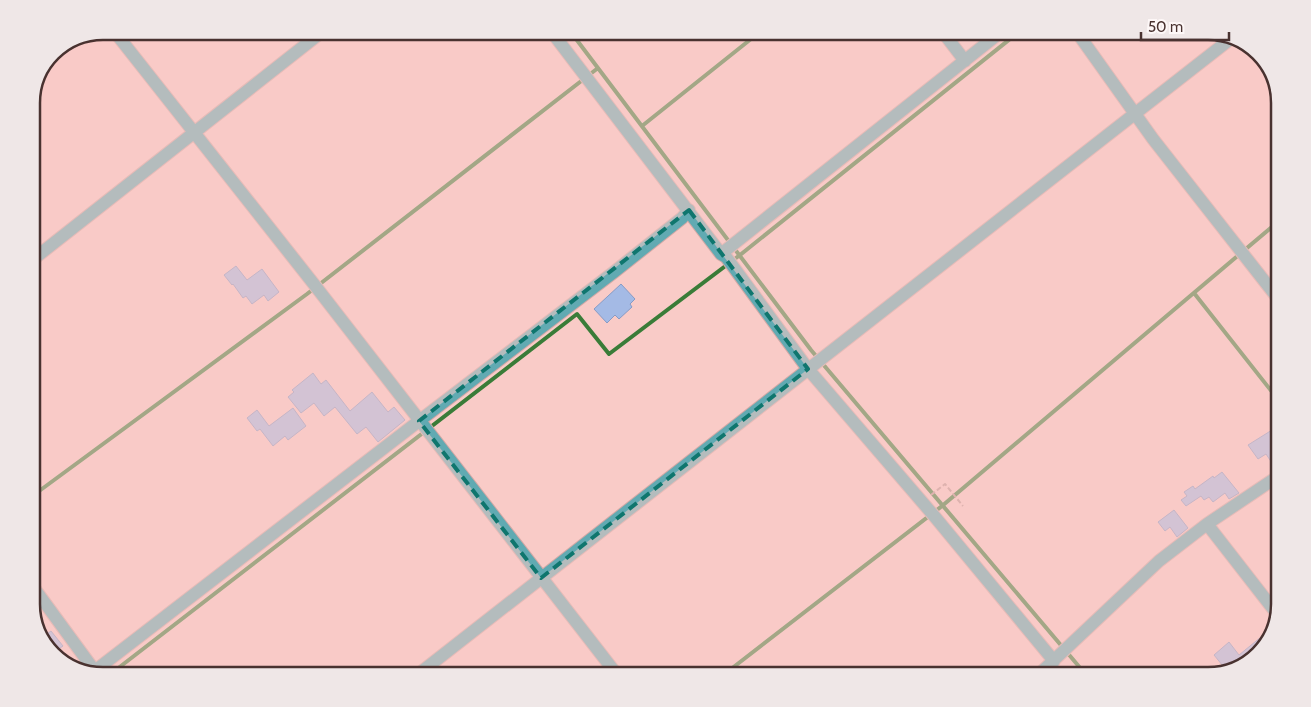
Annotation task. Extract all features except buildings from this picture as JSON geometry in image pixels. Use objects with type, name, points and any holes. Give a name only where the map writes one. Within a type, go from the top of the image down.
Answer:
[{"type":"street","points":[[121,40],[316,286],[611,667]]},
{"type":"street","points":[[40,254],[311,40]]},
{"type":"street","points":[[558,40],[689,210],[729,254],[816,363],[932,514],[1061,654]]},
{"type":"street","points":[[949,40],[966,60]]},
{"type":"street","points":[[729,254],[991,40]]},
{"type":"street","points":[[1083,40],[1153,139],[1271,289]]},
{"type":"street","points":[[427,667],[1226,42]]},
{"type":"street","points":[[103,667],[424,427],[682,218],[689,210]]},
{"type":"street","points":[[1047,667],[1160,561],[1207,524],[1271,481]]},
{"type":"street","points":[[1207,524],[1271,606]]},
{"type":"street","points":[[40,597],[90,665]]},
{"type":"path","points":[[935,492],[945,484],[963,506]]},
{"type":"highlighted area","points":[[689,210],[808,369],[541,578],[419,421]]},
{"type":"waterway","points":[[577,40],[811,350],[1079,667]]},
{"type":"waterway","points":[[642,126],[750,40]]},
{"type":"waterway","points":[[120,667],[577,314],[609,354],[740,255],[1009,40]]},
{"type":"waterway","points":[[40,490],[307,294],[598,68]]},
{"type":"waterway","points":[[734,667],[942,506],[1271,228]]},
{"type":"waterway","points":[[1194,293],[1271,391]]}]
